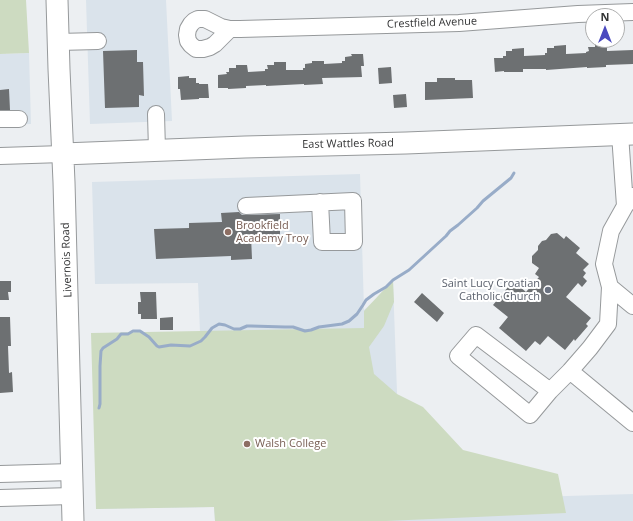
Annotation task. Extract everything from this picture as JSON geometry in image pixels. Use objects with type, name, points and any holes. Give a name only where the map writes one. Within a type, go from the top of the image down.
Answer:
[{"type":"main road","name":"Livernois Road","points":[[57,0],[64,182],[73,521]]},
{"type":"main road","name":"East Wattles Road","points":[[63,154],[626,134]]},
{"type":"street","name":"Crestfield Avenue","points":[[230,29],[459,23],[578,14],[633,12]]},
{"type":"street","points":[[58,42],[98,41]]},
{"type":"street","points":[[156,114],[157,150]]},
{"type":"street","points":[[0,120],[18,119]]},
{"type":"street","points":[[550,391],[476,335],[458,356],[530,415],[590,348],[608,324],[610,287],[604,264],[605,257],[610,231],[629,201],[626,134]]},
{"type":"street","points":[[0,156],[63,154]]},
{"type":"street","points":[[246,206],[320,202]]},
{"type":"street","points":[[610,287],[633,306]]},
{"type":"street","points":[[570,371],[633,423]]},
{"type":"street","points":[[0,474],[72,472]]},
{"type":"street","points":[[0,498],[72,496]]},
{"type":"shaded area","points":[[86,0],[166,0],[172,121],[90,124]]},
{"type":"shaded area","points":[[29,53],[31,124],[0,125],[0,54]]},
{"type":"shaded area","points":[[360,174],[364,310],[393,283],[401,501],[633,494],[633,521],[215,521],[214,507],[96,509],[200,332],[198,283],[95,284],[92,182]]},
{"type":"green space","points":[[0,0],[26,0],[29,53],[0,54]]},
{"type":"green space","name":"Walsh College","points":[[393,280],[394,302],[384,326],[369,347],[374,374],[397,394],[423,407],[463,450],[558,474],[566,513],[386,521],[215,521],[214,507],[96,509],[91,333],[364,328],[364,311]]},
{"type":"building","points":[[566,45],[566,54],[586,53],[589,51],[588,48],[607,48],[607,51],[633,50],[633,64],[546,70],[523,69],[523,72],[495,72],[494,58],[503,58],[503,56],[506,56],[506,51],[512,51],[512,49],[524,48],[524,56],[545,55],[545,53],[547,53],[547,48]]},
{"type":"building","points":[[137,50],[137,62],[143,62],[144,96],[139,95],[139,107],[105,108],[103,51]]},
{"type":"building","points":[[351,54],[363,54],[364,66],[361,66],[362,77],[322,78],[323,84],[246,86],[246,88],[228,89],[218,88],[218,75],[227,74],[226,72],[229,72],[229,68],[236,68],[236,65],[247,65],[248,72],[265,71],[265,69],[268,69],[267,65],[274,65],[274,62],[286,62],[286,70],[303,70],[303,68],[305,68],[305,64],[312,63],[312,61],[324,61],[324,64],[342,63],[342,61],[345,61],[345,57],[352,56]]},
{"type":"building","points":[[391,67],[392,83],[379,84],[378,68]]},
{"type":"building","points":[[189,76],[189,78],[196,78],[196,83],[208,84],[209,98],[181,100],[180,89],[178,89],[178,77]]},
{"type":"building","points":[[437,78],[472,80],[473,98],[425,100],[425,82],[437,82]]},
{"type":"building","points":[[9,89],[10,110],[0,110],[0,90]]},
{"type":"building","points":[[406,94],[407,107],[394,108],[393,95]]},
{"type":"building","points":[[239,212],[242,215],[280,214],[280,235],[251,236],[252,259],[231,260],[231,256],[156,259],[154,229],[189,228],[189,223],[222,222],[221,213]]},
{"type":"building","name":"Saint Lucy Croatian Catholic Church","points":[[557,233],[564,239],[566,236],[580,248],[576,253],[589,264],[583,270],[586,273],[583,277],[587,281],[582,287],[578,283],[566,297],[591,318],[586,324],[588,326],[565,350],[548,336],[540,345],[535,341],[526,351],[499,328],[508,317],[493,305],[513,281],[526,292],[539,277],[535,274],[539,268],[532,263],[532,256],[538,250],[538,246],[542,241],[546,240],[551,234]]},
{"type":"building","points":[[0,281],[11,281],[11,292],[8,292],[9,300],[0,300]]},
{"type":"building","points":[[140,292],[156,292],[157,319],[141,319],[141,314],[138,314],[138,302],[141,302]]},
{"type":"building","points":[[422,293],[444,313],[437,322],[414,302]]},
{"type":"building","points":[[0,317],[10,317],[11,346],[8,346],[9,373],[12,372],[13,392],[0,393]]},
{"type":"building","points":[[173,317],[173,330],[160,330],[160,318]]},
{"type":"waterway","points":[[99,408],[101,351],[117,339],[121,334],[140,331],[149,337],[159,347],[171,345],[190,346],[201,341],[212,328],[219,324],[234,329],[240,329],[247,326],[293,327],[305,331],[319,327],[342,324],[349,321],[357,314],[366,300],[409,270],[483,201],[511,178],[514,173]]},
{"type":"place","name":"Brookfield Academy Troy","points":[[228,232]]},
{"type":"place","name":"Saint Lucy Croatian Catholic Church","points":[[548,290]]},
{"type":"place","name":"Walsh College","points":[[247,444]]}]
